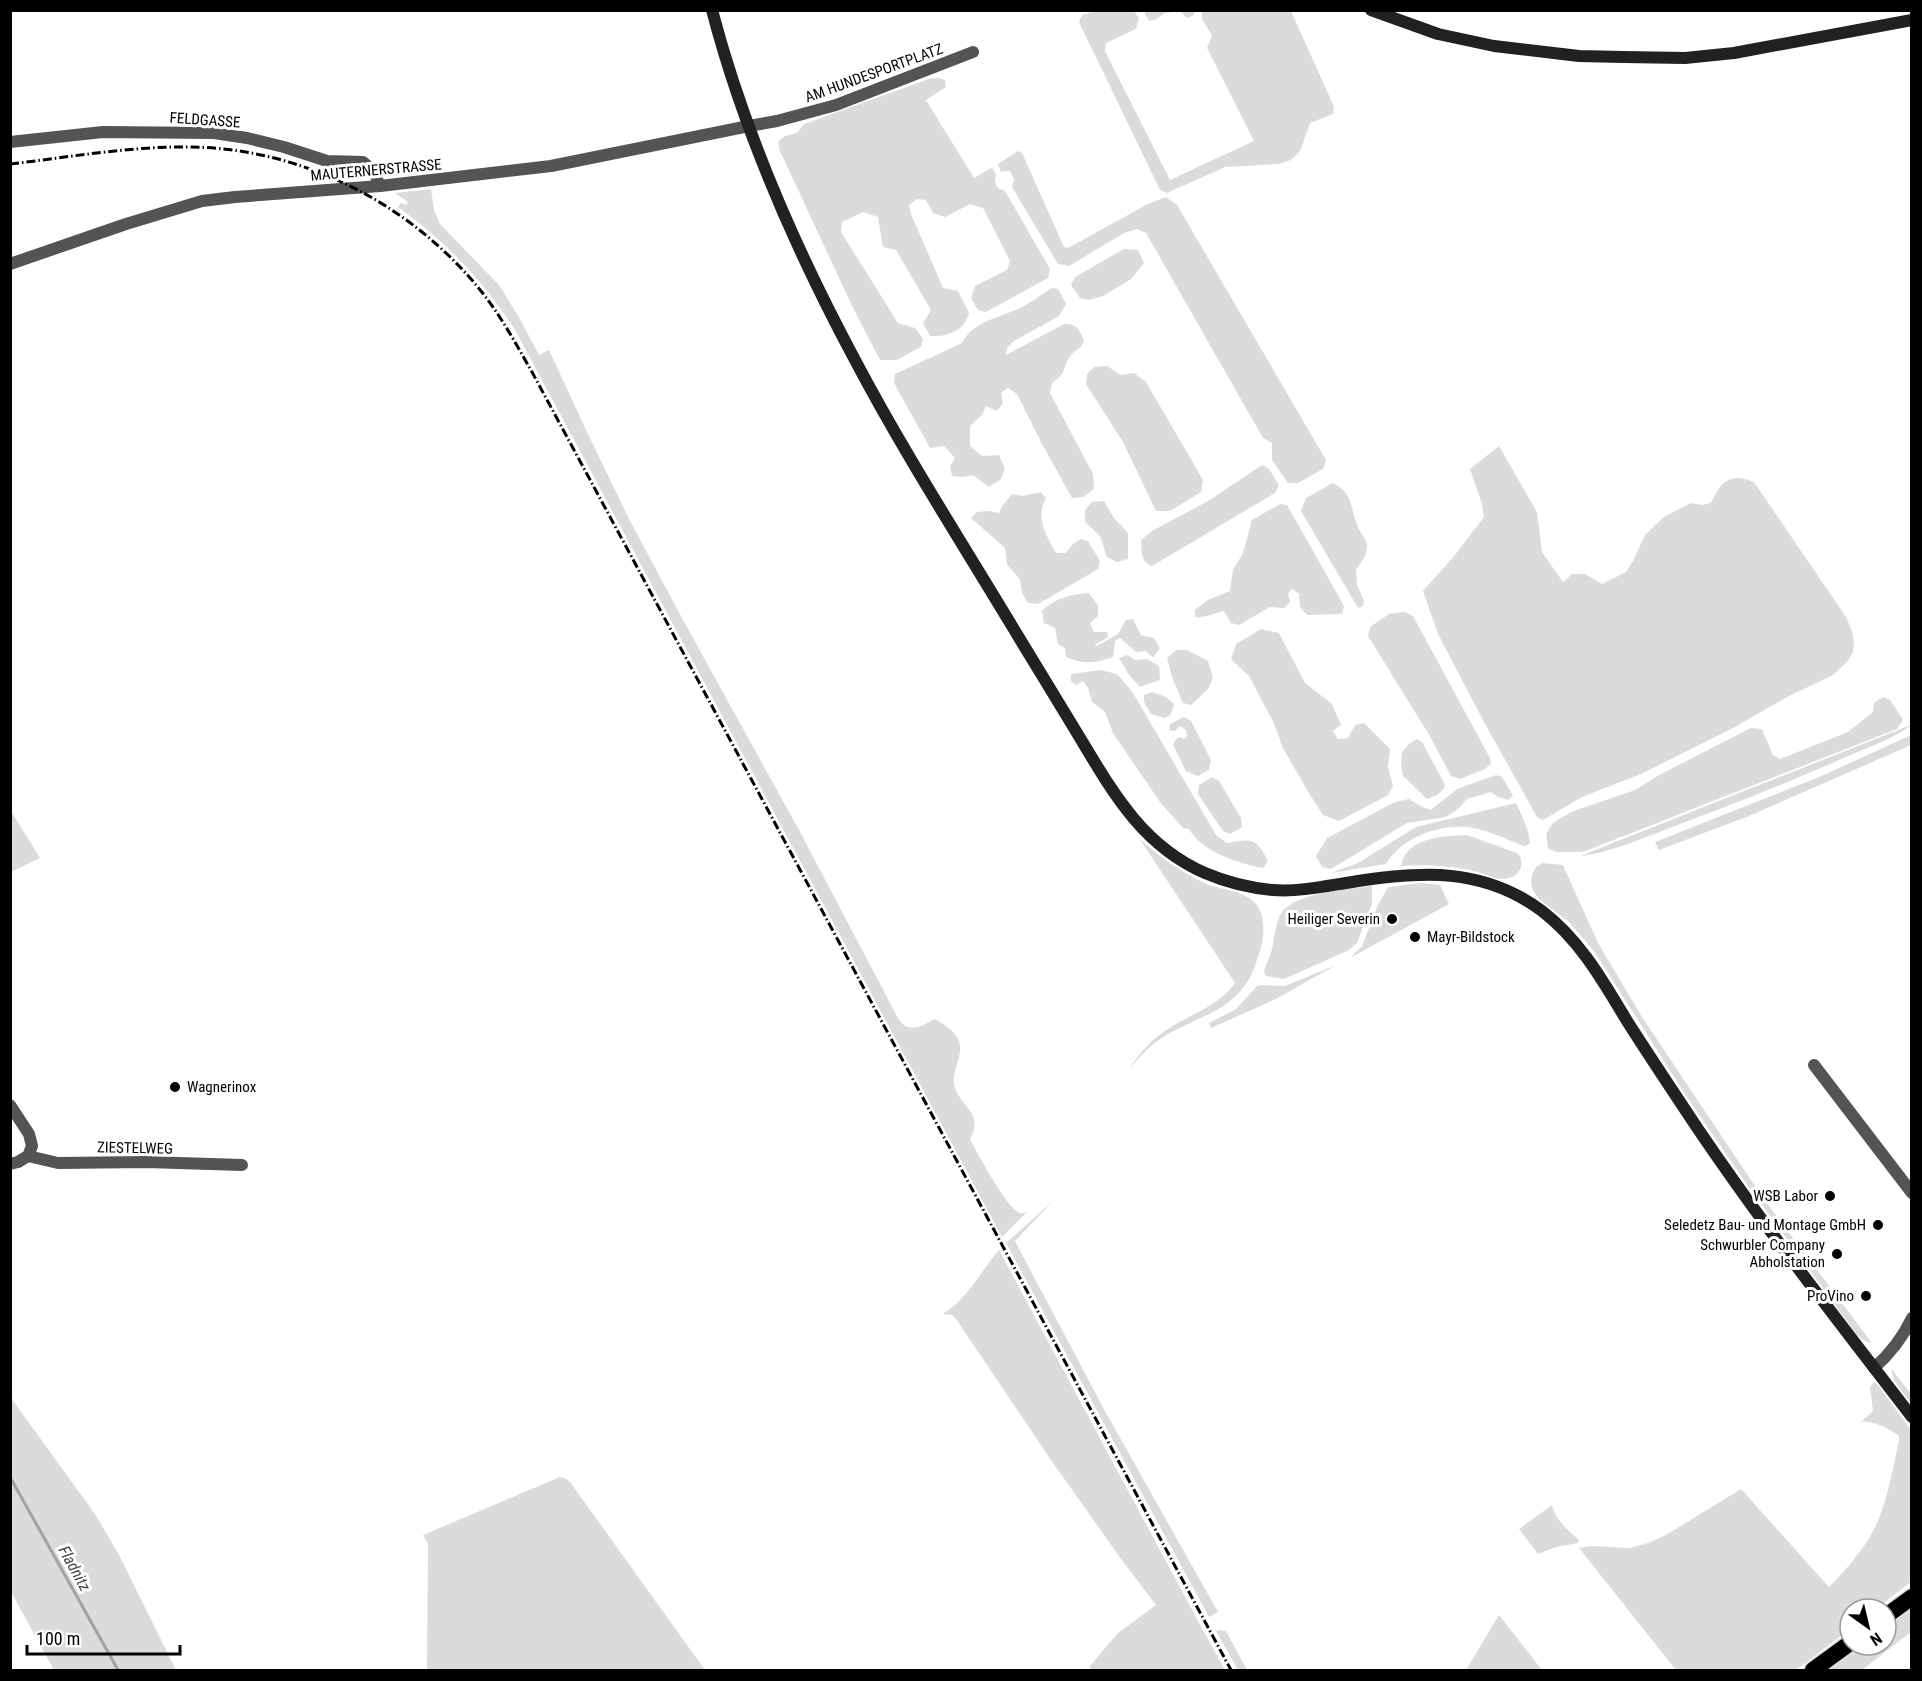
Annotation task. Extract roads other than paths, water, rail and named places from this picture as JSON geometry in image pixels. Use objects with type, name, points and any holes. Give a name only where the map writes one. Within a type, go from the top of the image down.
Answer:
[{"type":"highway","points":[[1898,1607],[1911,1597]]},
{"type":"highway","points":[[1813,1671],[1838,1652]]},
{"type":"main road","points":[[712,10],[721,46],[778,201],[815,282],[857,364],[1057,700],[1130,816],[1157,843],[1182,862],[1235,883],[1283,890],[1312,888],[1395,875],[1449,874],[1475,879],[1515,895],[1540,909],[1563,929],[1587,956],[1733,1181],[1911,1417]]},
{"type":"main road","points":[[1371,10],[1437,34],[1494,46],[1579,56],[1623,57],[1685,58],[1734,52],[1911,20]]},
{"type":"street","name":"AM HUNDESPORTPLATZ","points":[[749,126],[836,105],[974,52]]},
{"type":"street","name":"MAUTERNERSTRASSE","points":[[10,264],[202,201],[381,186],[551,166],[749,126]]},
{"type":"street","name":"FELDGASSE","points":[[10,142],[103,132],[214,133],[284,147],[327,161],[363,162],[374,172],[381,186]]},
{"type":"street","points":[[1815,1065],[1911,1193]]},
{"type":"street","points":[[10,1105],[28,1134],[32,1146],[28,1156],[10,1164]]},
{"type":"street","name":"ZIESTELWEG","points":[[28,1156],[58,1163],[242,1165]]},
{"type":"street","points":[[1874,1368],[1892,1352],[1903,1338],[1911,1318]]},
{"type":"waterway","name":"Fladnitz","points":[[10,1477],[118,1670]]},
{"type":"railway","points":[[10,164],[124,150],[169,147],[234,150],[275,158],[352,187],[388,208],[422,232],[453,260],[481,291],[502,320],[532,372],[1231,1670]]},
{"type":"place","name":"Heiliger Severin","points":[[1392,919]]},
{"type":"place","name":"Mayr-Bildstock","points":[[1415,937]]},
{"type":"place","name":"Wagnerinox","points":[[175,1087]]},
{"type":"place","name":"WSB Labor","points":[[1830,1196]]},
{"type":"place","name":"Seledetz Bau- und Montage GmbH","points":[[1878,1225]]},
{"type":"place","name":"Schwurbler Company Abholstation","points":[[1837,1254]]},
{"type":"place","name":"ProVino","points":[[1866,1296]]}]
